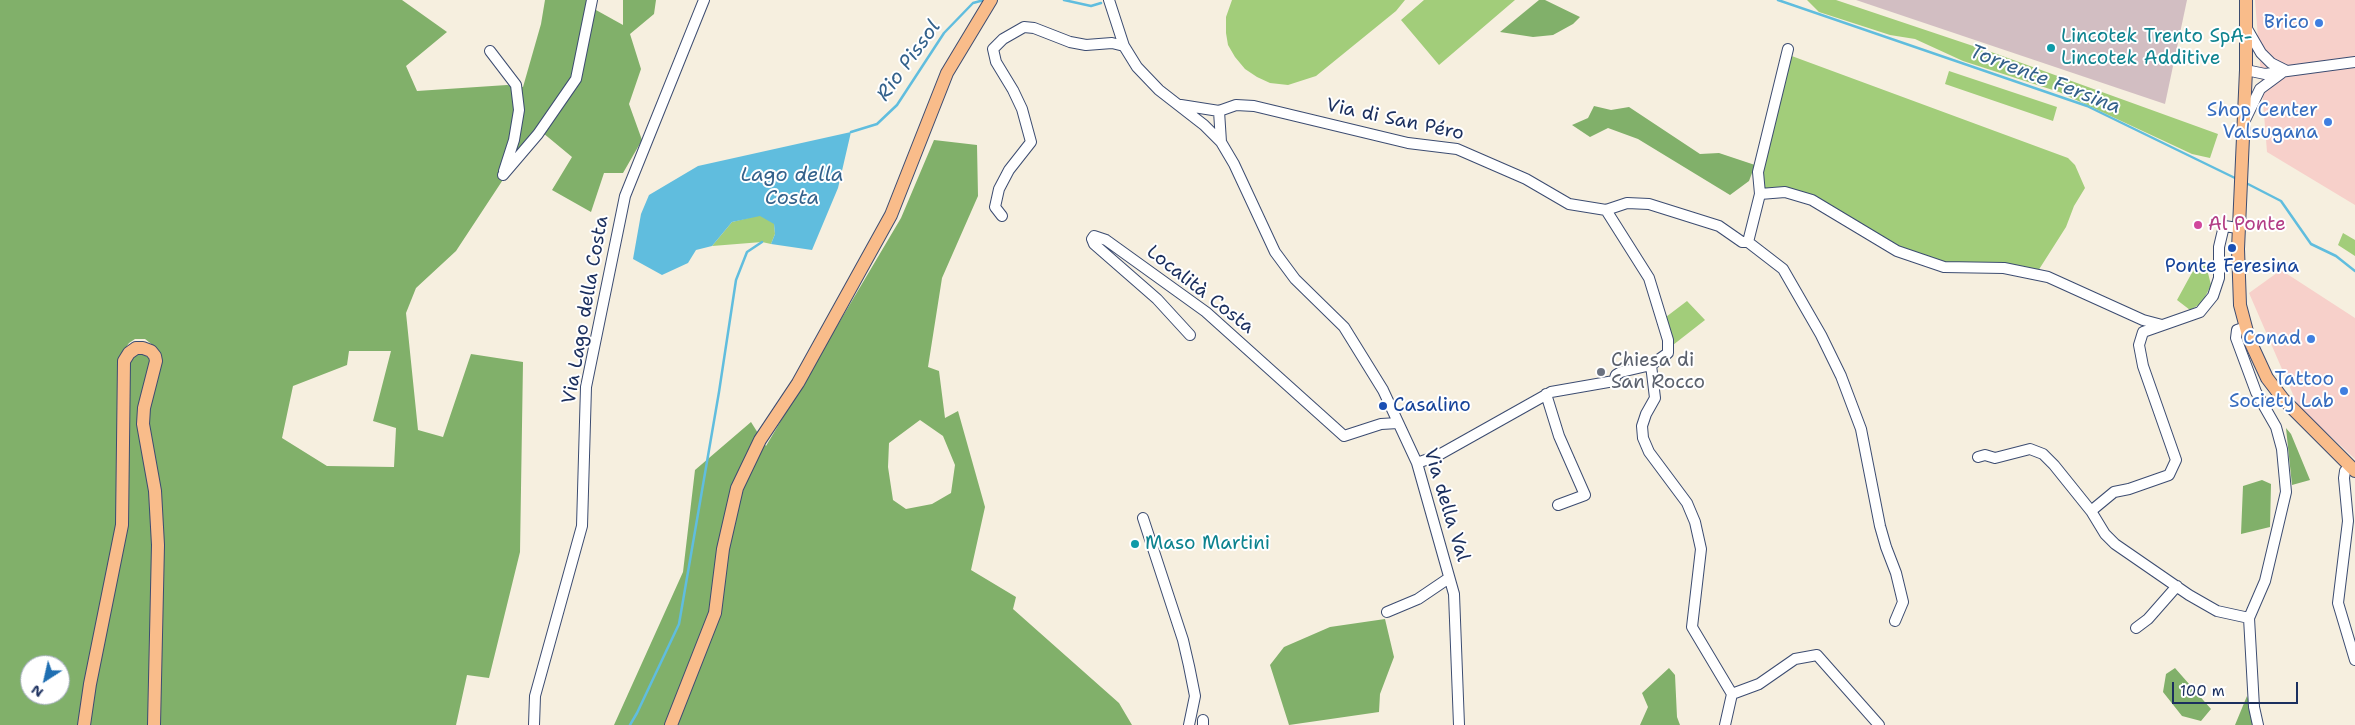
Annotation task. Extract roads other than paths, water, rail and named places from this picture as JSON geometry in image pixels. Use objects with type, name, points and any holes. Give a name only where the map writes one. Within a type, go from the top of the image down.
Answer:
[{"type":"main road","points":[[2246,0],[2246,70],[2238,224],[2239,293],[2246,327],[2255,355],[2275,389],[2353,468]]},
{"type":"main road","points":[[671,725],[715,613],[723,549],[737,488],[760,440],[798,383],[891,215],[947,74],[990,2]]},
{"type":"main road","points":[[84,725],[90,684],[122,525],[124,361],[129,353],[136,348],[143,348],[155,356],[156,362],[144,408],[143,424],[154,491],[158,546],[154,725]]},
{"type":"street","points":[[490,51],[516,85],[519,110],[514,140],[503,175],[538,134],[576,79],[592,0]]},
{"type":"street","name":"Via Lago della Costa","points":[[534,725],[535,696],[582,526],[586,387],[625,196],[704,0]]},
{"type":"street","points":[[1109,0],[1124,46],[1137,67],[1160,90],[1204,124],[1221,142]]},
{"type":"street","points":[[1002,216],[995,207],[999,189],[1009,170],[1031,142],[1022,108],[996,62],[994,49],[1002,39],[1024,27],[1034,28],[1070,42],[1086,45],[1112,43],[1124,46]]},
{"type":"street","points":[[2246,27],[2261,53],[2271,62],[2285,70]]},
{"type":"street","points":[[1748,242],[1760,194],[1758,172],[1788,49]]},
{"type":"street","points":[[2246,70],[2265,74],[2355,62]]},
{"type":"street","points":[[2242,126],[2260,89],[2285,70]]},
{"type":"street","points":[[1180,105],[1215,110]]},
{"type":"street","name":"Via di San Péro","points":[[1215,110],[1236,105],[1254,106],[1408,143],[1456,149],[1526,179],[1569,204],[1606,210]]},
{"type":"street","points":[[1204,124],[1215,110]]},
{"type":"street","points":[[1215,110],[1221,142]]},
{"type":"street","name":"Via della Val","points":[[1221,142],[1234,164],[1275,252],[1295,279],[1344,327],[1383,390],[1417,463],[1454,594],[1459,725]]},
{"type":"street","points":[[1760,194],[1785,192],[1812,200],[1896,251],[1934,264],[1944,267],[2004,268],[2048,277],[2143,320],[2162,324]]},
{"type":"street","points":[[1417,463],[1437,456],[1546,394],[1587,385],[1614,382],[1616,375],[1621,372],[1651,365],[1668,353],[1668,340],[1648,278],[1606,210],[1627,203],[1649,204],[1719,226],[1742,242],[1748,242],[1783,269],[1821,335],[1841,376],[1861,429],[1880,526],[1904,602],[1895,620]]},
{"type":"street","points":[[2091,511],[2114,492],[2129,489],[2169,475],[2176,460],[2143,366],[2139,345],[2143,332],[2200,312],[2213,296],[2219,278],[2218,247],[2224,226],[2238,224]]},
{"type":"street","name":"Località Costa","points":[[1190,335],[1157,299],[1094,244],[1092,239],[1094,236],[1112,245],[1206,312],[1344,436],[1381,424],[1398,423]]},
{"type":"street","points":[[2246,327],[2237,330],[2236,338],[2256,392],[2276,427],[2282,449],[2286,492],[2265,581],[2249,618],[2254,707],[2258,725]]},
{"type":"street","points":[[1651,365],[1655,398],[1642,426],[1643,438],[1649,452],[1687,503],[1695,522],[1701,549],[1692,627],[1732,694],[1725,725]]},
{"type":"street","points":[[1546,394],[1559,436],[1585,496],[1558,505]]},
{"type":"street","points":[[1978,457],[1985,455],[1995,458],[2030,449],[2043,454],[2091,511],[2105,534],[2115,544],[2176,586],[2217,611],[2249,618]]},
{"type":"street","points":[[2353,468],[2345,472],[2344,478],[2348,522],[2338,603],[2355,660]]},
{"type":"street","points":[[1144,518],[1183,640],[1196,696],[1189,725]]},
{"type":"street","points":[[1387,612],[1418,599],[1449,578]]},
{"type":"street","points":[[2136,628],[2148,619],[2176,586]]},
{"type":"street","points":[[1732,694],[1759,684],[1795,659],[1817,655],[1879,725]]},
{"type":"water","name":"Lago della Costa","points":[[851,132],[838,188],[812,250],[771,244],[775,234],[774,224],[760,216],[732,222],[712,246],[696,250],[688,263],[662,275],[633,259],[641,214],[649,195],[698,166]]},
{"type":"waterway","name":"Rio Pissol","points":[[851,132],[877,124],[897,105],[944,33],[973,3],[984,0]]},
{"type":"waterway","name":"Rio Pissol","points":[[1064,0],[1091,6],[1101,3]]},
{"type":"waterway","name":"Torrente Fersina","points":[[1778,0],[2087,106],[2237,179]]},
{"type":"waterway","name":"Torrente Fersina","points":[[2246,183],[2281,201],[2311,244],[2336,256],[2355,271]]},
{"type":"waterway","points":[[630,725],[679,624],[719,392],[736,280],[747,252],[762,242]]},
{"type":"place","name":"Brico","points":[[2319,23]]},
{"type":"place","name":"Lincotek Trento SpA- Lincotek Additive","points":[[2051,48]]},
{"type":"place","name":"Shop Center Valsugana","points":[[2328,122]]},
{"type":"place","name":"Al Ponte","points":[[2198,225]]},
{"type":"place","name":"Ponte Feresina","points":[[2232,248]]},
{"type":"place","name":"Conad","points":[[2311,339]]},
{"type":"place","name":"Chiesa di San Rocco","points":[[1601,372]]},
{"type":"place","name":"Tattoo Society Lab","points":[[2344,391]]},
{"type":"place","name":"Casalino","points":[[1383,406]]},
{"type":"place","name":"Maso Martini","points":[[1135,544]]}]
